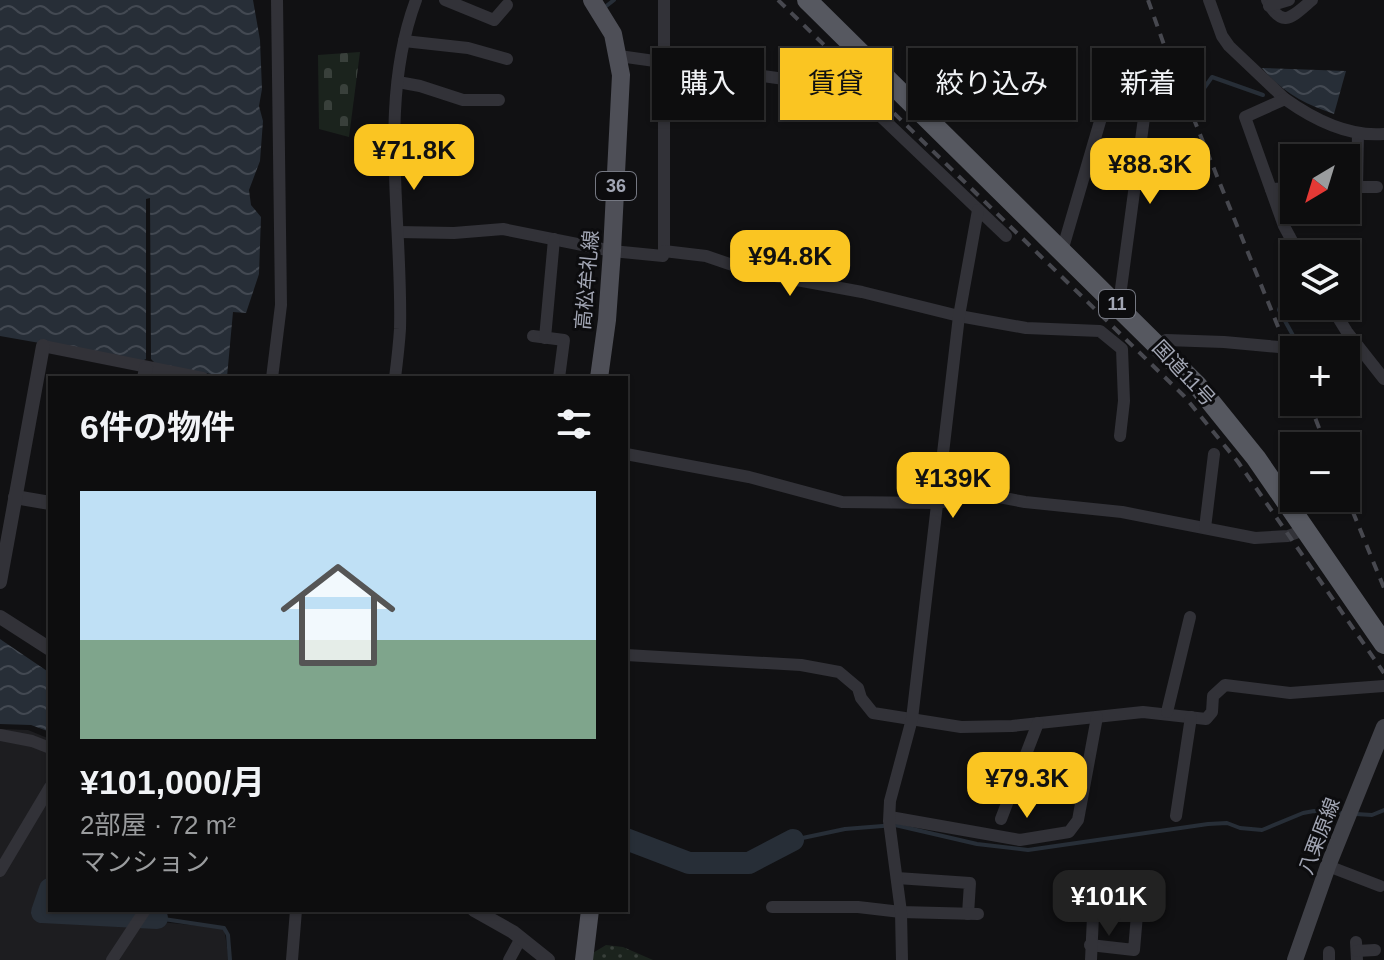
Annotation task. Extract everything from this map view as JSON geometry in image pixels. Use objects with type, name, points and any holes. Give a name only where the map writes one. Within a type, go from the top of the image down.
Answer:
[{"type":"highway","name":"国道11号","points":[[807,0],[1158,345],[1227,421],[1256,458],[1384,644]]},
{"type":"main road","name":"高松牟礼線","points":[[592,0],[613,34],[619,56],[621,103],[607,320],[599,376]]},
{"type":"main road","name":"八栗原線","points":[[1295,960],[1328,866],[1384,727]]},
{"type":"main road","points":[[584,960],[590,912]]},
{"type":"street","points":[[272,376],[281,305],[277,0]]},
{"type":"street","points":[[395,376],[400,330],[395,163],[398,82],[406,27],[416,0]]},
{"type":"street","points":[[445,0],[482,18],[494,20],[507,5]]},
{"type":"street","points":[[664,0],[664,48]]},
{"type":"street","points":[[1209,0],[1222,36],[1229,46],[1285,99],[1308,116],[1358,133],[1384,134]]},
{"type":"street","points":[[1289,0],[1268,3],[1279,18],[1285,19],[1291,18],[1312,0]]},
{"type":"street","points":[[404,41],[468,48],[507,59]]},
{"type":"street","points":[[619,56],[652,60]]},
{"type":"street","points":[[764,76],[820,84],[853,96],[876,112],[1006,236]]},
{"type":"street","points":[[398,82],[463,100],[499,100]]},
{"type":"street","points":[[1285,99],[1245,117],[1292,240]]},
{"type":"street","points":[[398,232],[454,233],[503,229],[612,251],[663,256],[664,120]]},
{"type":"street","points":[[1062,251],[1100,120]]},
{"type":"street","points":[[1121,309],[1120,296],[1144,120]]},
{"type":"street","points":[[1357,144],[1358,133]]},
{"type":"street","points":[[1360,187],[1377,187]]},
{"type":"street","points":[[1271,189],[1280,189]]},
{"type":"street","points":[[902,960],[901,912],[889,819],[890,801],[912,719],[959,316],[978,210]]},
{"type":"street","points":[[554,239],[539,337],[564,340],[559,376]]},
{"type":"street","points":[[664,251],[706,256],[753,272],[862,292],[959,316],[1026,328],[1100,331],[1122,349],[1124,401],[1120,436]]},
{"type":"street","points":[[1340,320],[1347,332],[1378,358],[1384,379]]},
{"type":"street","points":[[1158,345],[1166,340],[1279,347]]},
{"type":"street","points":[[0,582],[43,346],[145,373],[180,376]]},
{"type":"street","points":[[628,454],[749,477],[842,502],[937,503],[983,494],[1025,502],[1122,512],[1255,538],[1288,536],[1304,530]]},
{"type":"street","points":[[1205,528],[1214,454]]},
{"type":"street","points":[[15,497],[48,503]]},
{"type":"street","points":[[0,617],[48,648]]},
{"type":"street","points":[[1167,712],[1190,617]]},
{"type":"street","points":[[628,655],[801,665],[839,672],[858,688],[861,698],[873,713],[961,727],[1143,712],[1167,712],[1206,719],[1212,712],[1213,696],[1225,685],[1290,693],[1384,686]]},
{"type":"street","points":[[889,819],[1020,840],[1069,832],[1078,820],[1097,717]]},
{"type":"street","points":[[1176,816],[1191,717]]},
{"type":"street","points":[[1001,819],[1038,723]]},
{"type":"street","points":[[0,735],[48,747]]},
{"type":"street","points":[[0,871],[48,790]]},
{"type":"street","points":[[1328,866],[1380,886]]},
{"type":"street","points":[[772,907],[858,907],[973,914],[970,883],[897,878]]},
{"type":"street","points":[[1090,945],[1134,950],[1138,903]]},
{"type":"street","points":[[112,960],[144,912]]},
{"type":"street","points":[[292,960],[296,912]]},
{"type":"street","points":[[477,912],[521,938],[548,960]]},
{"type":"street","points":[[1091,960],[1093,916]]},
{"type":"street","points":[[509,960],[521,938]]},
{"type":"street","points":[[1357,951],[1375,950]]},
{"type":"shaded area","points":[[0,729],[28,730],[48,738],[48,891],[42,911],[224,928],[229,960],[0,960]]},
{"type":"green space","points":[[360,52],[349,137],[319,129],[318,55]]},
{"type":"green space","points":[[606,945],[623,947],[653,960],[591,960],[591,954]]},
{"type":"water","points":[[0,0],[253,0],[260,40],[262,89],[259,106],[263,121],[260,161],[249,190],[251,205],[261,217],[259,274],[246,313],[233,312],[227,376],[156,364],[151,359],[150,198],[146,199],[146,359],[142,361],[0,336]]},
{"type":"water","points":[[1262,68],[1346,71],[1334,114],[1294,96]]},
{"type":"water","points":[[0,639],[48,672],[48,731],[31,725],[0,724]]},
{"type":"waterway","points":[[605,7],[614,0]]},
{"type":"waterway","points":[[1204,88],[1212,77],[1263,95]]},
{"type":"waterway","points":[[1280,307],[1280,312]]},
{"type":"waterway","points":[[1284,320],[1293,336]]},
{"type":"waterway","points":[[1356,814],[1372,815],[1384,810]]},
{"type":"waterway","points":[[793,840],[845,829],[895,825],[977,844],[1028,850],[1208,824],[1227,823],[1262,830],[1303,813],[1343,813]]},
{"type":"waterway","points":[[628,840],[689,863],[749,863],[793,840]]},
{"type":"waterway","points":[[48,895],[42,912],[157,918]]},
{"type":"waterway","points":[[157,918],[224,928],[228,935],[230,960]]},
{"type":"railway","points":[[778,0],[1184,396],[1238,462],[1384,673]]},
{"type":"railway","points":[[1148,0],[1282,336]]},
{"type":"railway","points":[[1314,416],[1321,432]]},
{"type":"railway","points":[[1353,512],[1384,588]]}]
